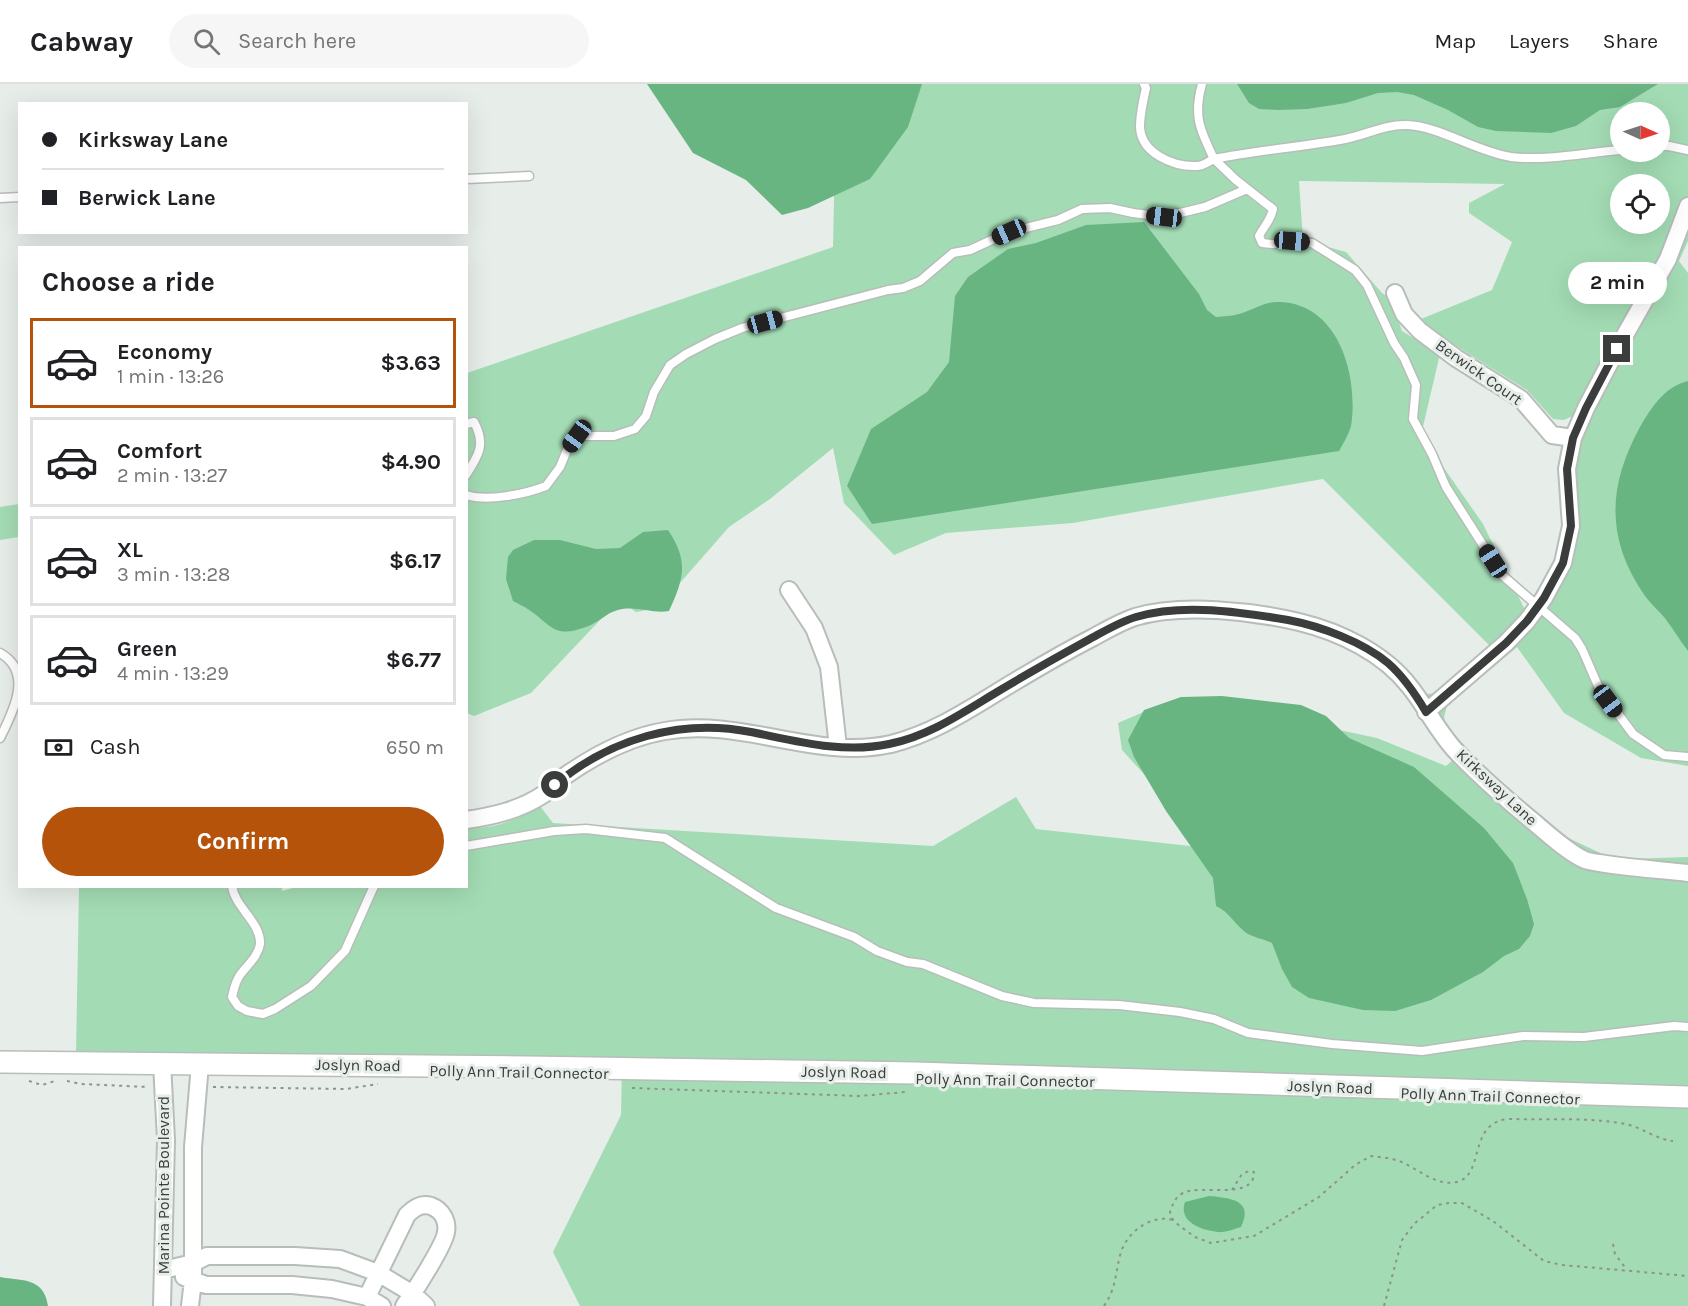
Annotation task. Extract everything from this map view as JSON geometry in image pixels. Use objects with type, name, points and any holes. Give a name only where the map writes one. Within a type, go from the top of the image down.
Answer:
[{"type":"street","points":[[1426,712],[1506,643],[1527,621],[1538,607],[1563,563],[1571,526],[1567,469],[1573,438],[1617,349],[1668,259],[1688,206]]},
{"type":"street","name":"Berwick Court","points":[[1395,293],[1404,314],[1420,331],[1456,358],[1521,399],[1552,435],[1573,438]]},
{"type":"street","points":[[789,590],[814,628],[830,667],[838,747]]},
{"type":"street","name":"Kirksway Lane","points":[[468,820],[496,816],[528,803],[546,793],[564,777],[623,743],[664,731],[699,728],[748,732],[790,741],[838,747],[860,748],[890,744],[934,729],[1104,632],[1135,617],[1173,610],[1239,611],[1301,622],[1345,637],[1388,663],[1411,687],[1426,712],[1452,746],[1496,790],[1558,842],[1586,860],[1688,873]]},
{"type":"street","name":"Joslyn Road","points":[[0,1062],[527,1066],[916,1073],[1688,1097]]},
{"type":"street","name":"Marina Pointe Boulevard","points":[[162,1063],[165,1140],[162,1306]]},
{"type":"street","name":"Marina Pointe Boulevard","points":[[190,1306],[193,1272],[193,1147],[200,1064]]},
{"type":"street","points":[[367,1297],[407,1215],[415,1207],[429,1205],[439,1209],[445,1219],[446,1233],[409,1300]]},
{"type":"street","points":[[193,1272],[207,1256],[295,1256],[339,1260],[378,1273],[409,1300],[426,1306]]},
{"type":"street","points":[[164,1270],[193,1272],[206,1285],[292,1285],[332,1289],[367,1297],[382,1306]]},
{"type":"lane","points":[[1144,84],[1146,88],[1140,128],[1146,147],[1160,157],[1180,165],[1199,166],[1214,159],[1249,151],[1346,139],[1381,128],[1408,125],[1511,157],[1560,157],[1610,151]]},
{"type":"lane","points":[[1202,84],[1197,100],[1196,115],[1214,159],[1273,209],[1271,219],[1259,236],[1262,243],[1292,241],[1312,243],[1355,270],[1366,285],[1416,385],[1413,419],[1431,454],[1438,474],[1502,575],[1575,638],[1599,688],[1633,734],[1664,755],[1688,757]]},
{"type":"lane","points":[[1670,146],[1688,150]]},
{"type":"lane","points":[[468,179],[529,176]]},
{"type":"lane","points":[[468,496],[475,498],[500,497],[546,486],[560,467],[567,450],[577,436],[614,436],[635,429],[646,416],[654,392],[670,365],[686,354],[742,328],[903,288],[920,281],[953,253],[970,250],[1009,232],[1058,220],[1082,209],[1110,208],[1164,217],[1205,207],[1247,189]]},
{"type":"lane","points":[[0,198],[18,197]]},
{"type":"lane","points":[[468,423],[474,422],[481,444],[476,459],[468,472]]},
{"type":"lane","points":[[0,653],[8,657],[18,674]]},
{"type":"lane","points":[[0,738],[18,696]]},
{"type":"lane","points":[[468,846],[554,831],[586,829],[665,838],[776,908],[854,937],[878,951],[908,962],[923,964],[1002,996],[1034,1003],[1119,1005],[1180,1011],[1214,1019],[1248,1033],[1332,1044],[1422,1051],[1523,1036],[1584,1037],[1674,1026],[1688,1027]]},
{"type":"lane","points":[[232,888],[234,897],[255,927],[260,946],[255,957],[234,985],[232,997],[238,1006],[247,1011],[262,1014],[275,1009],[311,986],[345,951],[373,888]]},
{"type":"path","points":[[21,1078],[42,1085],[56,1080]]},
{"type":"path","points":[[67,1081],[91,1085],[162,1087]]},
{"type":"path","points":[[198,1087],[346,1089],[378,1084]]},
{"type":"path","name":"Polly Ann Trail Connector","points":[[631,1088],[860,1096],[914,1091]]},
{"type":"path","points":[[1162,1218],[1173,1220],[1195,1237],[1211,1243],[1254,1236],[1318,1197],[1355,1165],[1371,1156],[1399,1161],[1437,1180],[1458,1182],[1467,1177],[1471,1170],[1480,1138],[1487,1128],[1499,1120],[1611,1122],[1636,1127],[1661,1140],[1673,1141]]},
{"type":"path","points":[[1104,1306],[1116,1282],[1121,1251],[1136,1230],[1170,1212],[1174,1201],[1182,1193],[1195,1189],[1232,1190],[1251,1184],[1254,1172],[1249,1171],[1242,1174],[1232,1190]]},
{"type":"path","points":[[1384,1306],[1402,1240],[1427,1212],[1437,1205],[1449,1203],[1462,1203],[1478,1212],[1544,1261],[1562,1265],[1688,1276]]},
{"type":"path","points":[[1170,1212],[1173,1220]]},
{"type":"path","points":[[1613,1245],[1627,1270]]},
{"type":"shaded area","points":[[647,84],[922,84],[908,127],[870,179],[808,208],[782,215],[746,180],[693,153]]},
{"type":"shaded area","points":[[706,84],[1688,84],[1688,241],[1679,261],[1688,273],[1688,766],[1641,758],[1564,713],[1517,647],[1447,706],[1444,717],[1446,725],[1481,764],[1564,836],[1609,857],[1626,859],[1688,857],[1688,1306],[580,1306],[553,1252],[621,1115],[622,1061],[76,1054],[79,888],[282,888],[282,891],[293,888],[468,888],[468,828],[505,823],[540,806],[553,823],[933,846],[1016,797],[1036,829],[1199,847],[1183,817],[1122,750],[1118,723],[1155,707],[1301,722],[1377,738],[1446,766],[1454,759],[1406,698],[1418,689],[1427,694],[1438,693],[1491,647],[1323,479],[1073,523],[946,533],[894,555],[844,503],[833,448],[770,499],[729,527],[658,608],[636,612],[619,600],[531,693],[474,716],[468,713],[468,373],[833,247],[835,150]],"holes":[[[1299,181],[1505,184],[1469,203],[1469,213],[1512,242],[1492,290],[1416,321],[1527,390],[1553,419],[1564,420],[1573,416],[1565,441],[1565,527],[1548,585],[1526,612],[1483,524],[1421,435],[1440,354],[1402,331],[1391,299],[1382,293],[1346,252],[1303,240]]]},
{"type":"shaded area","points":[[1237,84],[1658,84],[1628,102],[1610,102],[1610,108],[1600,110],[1576,126],[1551,133],[1496,131],[1478,127],[1414,95],[1397,92],[1378,93],[1346,103],[1307,109],[1259,109],[1249,103]]},
{"type":"shaded area","points":[[1144,222],[1199,294],[1207,310],[1216,317],[1236,315],[1269,303],[1279,302],[1300,306],[1317,315],[1330,329],[1348,365],[1352,386],[1351,426],[1339,451],[872,524],[847,486],[871,429],[927,392],[949,362],[955,296],[968,277],[1008,249],[1036,243],[1086,225]]},
{"type":"shaded area","points":[[1688,381],[1688,651],[1664,617],[1645,596],[1632,575],[1623,554],[1616,513],[1621,471],[1640,427],[1654,405],[1666,393]]},
{"type":"shaded area","points":[[18,504],[18,537],[0,540],[0,507]]},
{"type":"shaded area","points":[[668,530],[675,541],[682,561],[681,579],[669,611],[631,608],[618,610],[590,625],[566,632],[554,629],[513,601],[506,579],[508,557],[513,550],[534,540],[560,540],[596,549],[620,548],[643,532]]},
{"type":"shaded area","points":[[1222,696],[1301,705],[1326,716],[1349,738],[1414,767],[1484,828],[1513,863],[1534,924],[1530,936],[1519,949],[1504,956],[1483,972],[1431,1000],[1395,1011],[1363,1010],[1309,998],[1292,987],[1272,943],[1248,934],[1216,906],[1213,878],[1166,811],[1134,757],[1128,740],[1144,710],[1181,697]]},
{"type":"shaded area","points":[[1209,1196],[1238,1202],[1245,1211],[1241,1227],[1218,1232],[1192,1224],[1185,1215],[1185,1202]]},
{"type":"shaded area","points":[[0,1277],[24,1280],[37,1285],[46,1297],[48,1306],[0,1306]]},
{"type":"route","points":[[555,785],[564,777],[623,743],[664,731],[699,728],[748,732],[790,741],[838,747],[860,748],[890,744],[934,729],[1073,648],[1135,617],[1173,610],[1239,611],[1301,622],[1345,637],[1388,663],[1411,687],[1426,712],[1506,643],[1527,621],[1544,598],[1563,563],[1571,526],[1567,469],[1573,438],[1617,349]]}]
